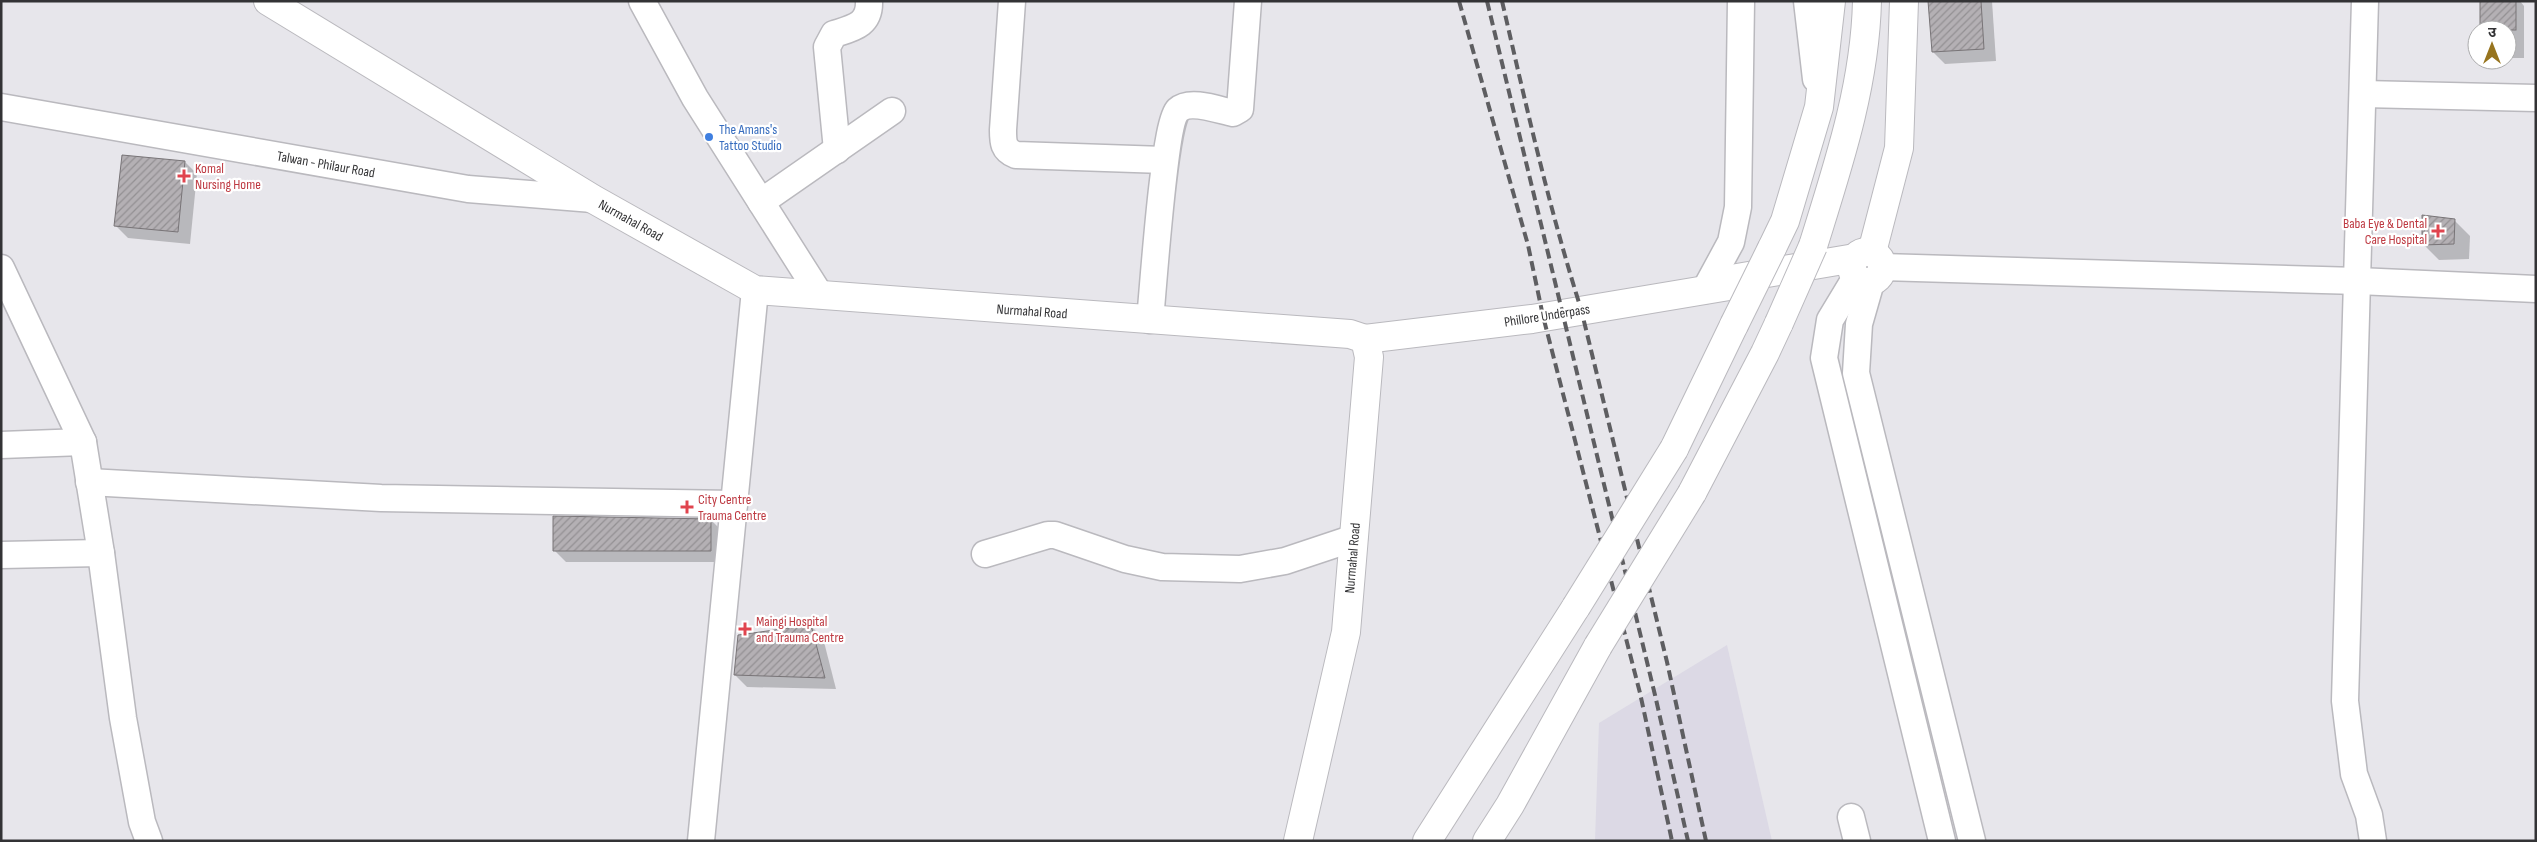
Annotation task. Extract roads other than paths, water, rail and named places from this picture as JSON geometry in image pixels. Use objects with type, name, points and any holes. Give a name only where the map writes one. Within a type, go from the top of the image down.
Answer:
[{"type":"main road","name":"Nurmahal Road","points":[[268,1],[593,199],[755,290],[1350,334],[1365,339],[1369,357],[1346,632],[1298,841]]},
{"type":"main road","points":[[1427,841],[1674,449],[1772,248],[1788,212],[1818,107],[1831,1]]},
{"type":"main road","points":[[1487,841],[1510,805],[1598,646],[1692,493],[1765,353],[1813,246],[1851,125],[1866,27],[1867,1]]},
{"type":"main road","points":[[1865,269],[1899,148],[1904,1]]},
{"type":"main road","name":"Phillore Underpass","points":[[1365,339],[1532,319],[1717,288],[1738,295],[1865,269]]},
{"type":"street","points":[[642,1],[695,98],[820,295]]},
{"type":"street","points":[[837,150],[827,47],[834,34],[865,21],[869,1]]},
{"type":"street","points":[[1012,1],[1003,130],[1004,147],[1016,155],[1164,160]]},
{"type":"street","points":[[1150,320],[1164,160],[1170,130],[1177,111],[1185,106],[1233,113],[1240,109],[1248,1]]},
{"type":"street","points":[[1717,288],[1731,242],[1738,206],[1741,1]]},
{"type":"street","points":[[1807,1],[1818,107]]},
{"type":"street","points":[[2365,1],[2345,701],[2354,774],[2368,815],[2373,841]]},
{"type":"street","points":[[2363,94],[2536,98]]},
{"type":"street","name":"Talwan - Philaur Road","points":[[1,107],[468,189],[593,199]]},
{"type":"street","points":[[760,202],[892,111]]},
{"type":"street","points":[[1,268],[83,442],[101,553],[123,718],[142,822],[149,841]]},
{"type":"street","points":[[1865,269],[2358,281],[2536,289]]},
{"type":"street","points":[[1865,269],[1830,320],[1824,358],[1942,841]]},
{"type":"street","points":[[1865,269],[1856,373],[1972,841]]},
{"type":"street","points":[[701,841],[755,290]]},
{"type":"street","points":[[1,445],[83,442]]},
{"type":"street","points":[[89,482],[381,498],[734,504]]},
{"type":"street","points":[[985,554],[1048,534],[1055,534],[1125,559],[1162,567],[1240,569],[1285,561],[1354,538]]},
{"type":"street","points":[[1,555],[101,553]]},
{"type":"railway","points":[[1459,1],[1528,245],[1543,316],[1640,693],[1672,841]]},
{"type":"railway","points":[[1487,1],[1655,695],[1688,841]]},
{"type":"railway","points":[[1502,1],[1538,156],[1581,309],[1667,662],[1706,841]]},
{"type":"place","name":"The Amans's Tattoo Studio","points":[[709,137]]},
{"type":"place","name":"Komal Nursing Home","points":[[184,176]]},
{"type":"place","name":"Baba Eye & Dental Care Hospital","points":[[2438,231]]},
{"type":"place","name":"City Centre Trauma Centre","points":[[687,507]]},
{"type":"place","name":"Maingi Hospital and Trauma Centre","points":[[745,629]]}]
